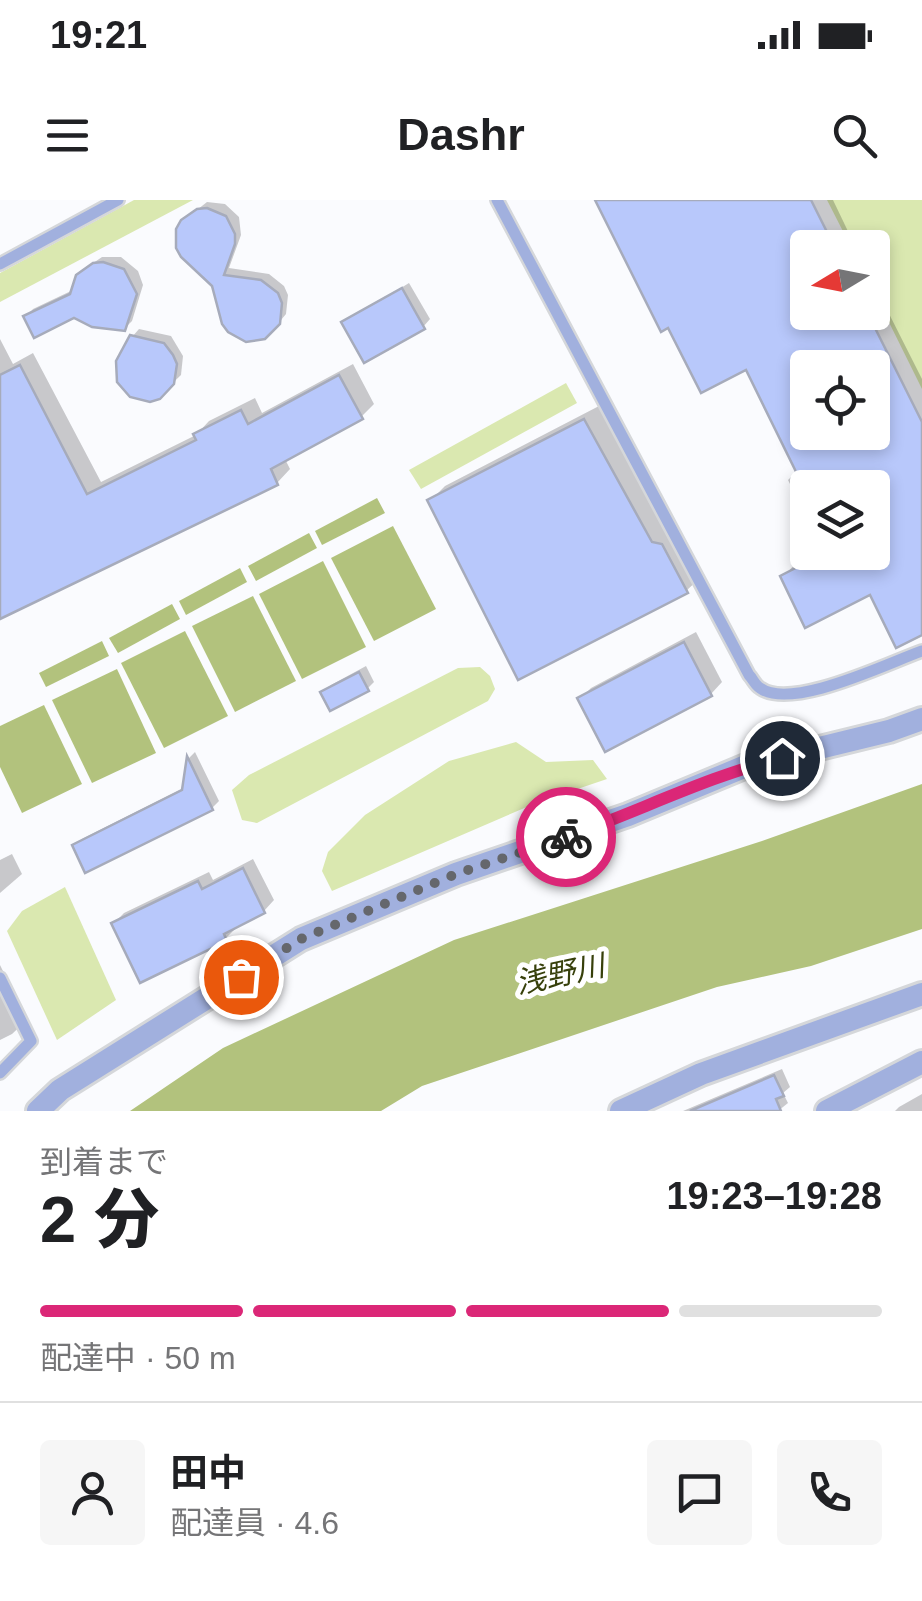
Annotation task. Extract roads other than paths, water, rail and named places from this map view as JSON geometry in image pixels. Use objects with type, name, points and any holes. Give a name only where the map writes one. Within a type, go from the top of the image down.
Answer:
[{"type":"street","points":[[38,1111],[60,1090],[301,939],[456,874],[628,816],[746,766],[889,731],[922,719]]},
{"type":"street","points":[[621,1111],[701,1074],[922,994]]},
{"type":"street","points":[[827,1111],[922,1062]]},
{"type":"lane","points":[[0,264],[118,200]]},
{"type":"lane","points":[[496,200],[740,658],[761,689],[788,695],[818,689],[922,650]]},
{"type":"lane","points":[[0,978],[31,1041],[0,1074]]},
{"type":"water","points":[[377,498],[385,513],[322,545],[315,531]]},
{"type":"water","points":[[393,526],[436,609],[374,641],[331,558]]},
{"type":"water","points":[[309,533],[317,548],[256,581],[248,566]]},
{"type":"water","points":[[323,561],[366,647],[302,679],[259,594]]},
{"type":"water","points":[[240,568],[247,582],[186,615],[179,601]]},
{"type":"water","points":[[253,596],[296,681],[235,712],[192,626]]},
{"type":"water","points":[[172,604],[180,619],[118,653],[109,638]]},
{"type":"water","points":[[185,631],[228,716],[164,748],[121,663]]},
{"type":"water","points":[[102,641],[109,656],[46,687],[39,673]]},
{"type":"water","points":[[117,669],[156,753],[92,783],[52,700]]},
{"type":"water","points":[[44,705],[82,784],[22,813],[0,767],[0,726]]},
{"type":"water","name":"浅野川","points":[[922,784],[922,929],[811,966],[717,987],[422,1086],[381,1111],[130,1111],[223,1048],[454,940],[762,841]]}]
